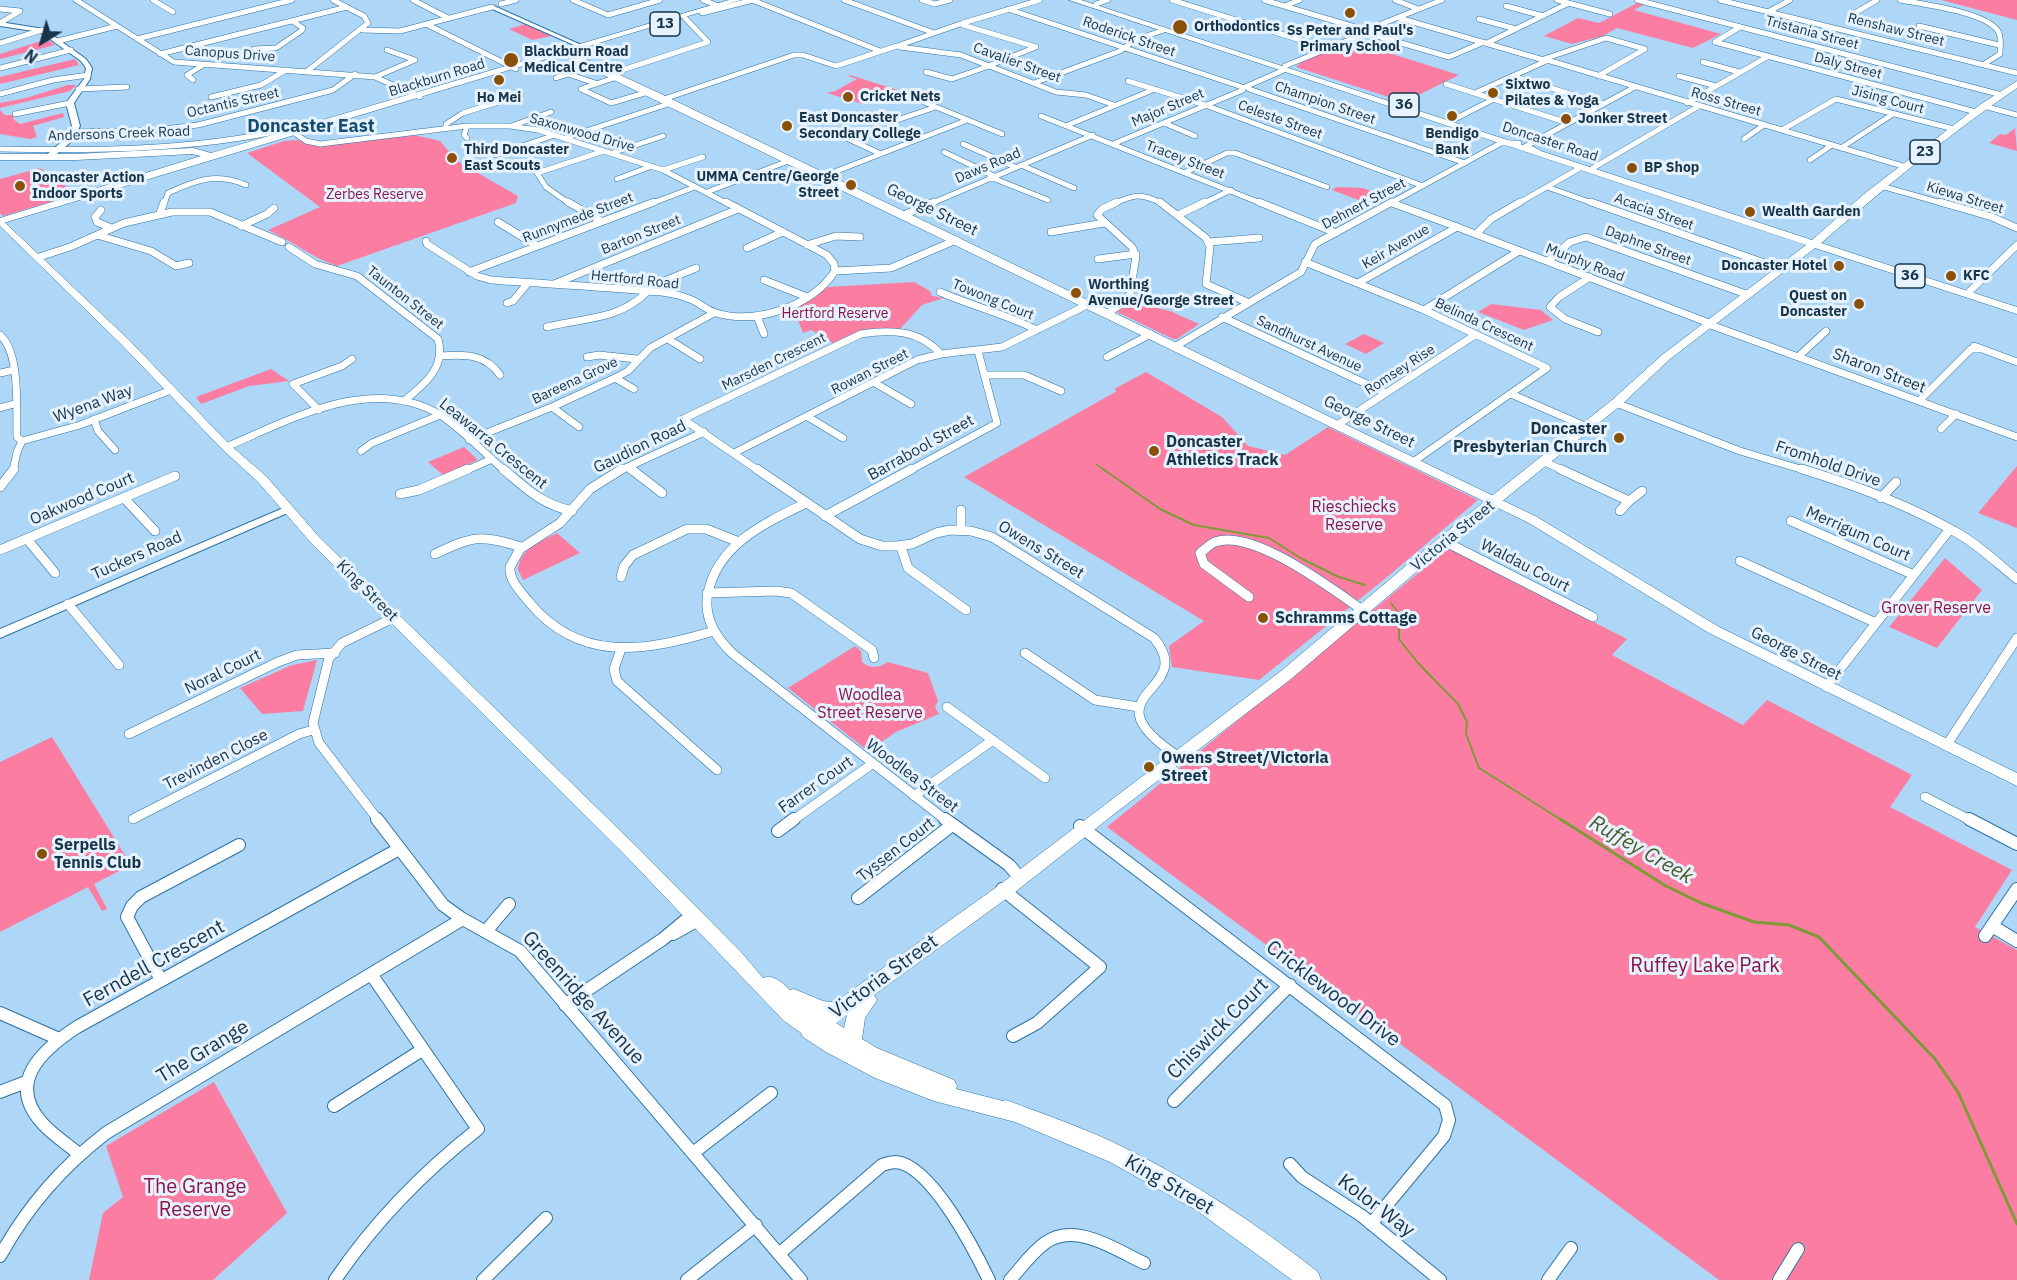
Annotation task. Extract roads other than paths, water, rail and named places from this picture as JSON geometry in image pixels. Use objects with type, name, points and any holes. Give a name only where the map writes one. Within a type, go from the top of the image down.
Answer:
[{"type":"main road","name":"Blackburn Road","points":[[583,47],[737,0]]},
{"type":"main road","name":"Blackburn Road","points":[[0,221],[565,52],[684,20],[711,7],[745,0]]},
{"type":"main road","name":"Doncaster Road","points":[[1073,0],[1286,68]]},
{"type":"main road","name":"Doncaster Road","points":[[1084,0],[1449,122],[1523,144],[1767,225],[1795,232],[1809,239],[2017,311]]},
{"type":"main road","name":"George Street","points":[[565,52],[1549,528],[1714,630],[2017,780]]},
{"type":"main road","name":"23","points":[[1809,239],[2007,90],[2017,74]]},
{"type":"main road","name":"Blackburn Road","points":[[295,134],[393,102],[417,97]]},
{"type":"main road","name":"Doncaster Road","points":[[1449,122],[1502,144],[1784,236],[1809,239]]},
{"type":"main road","name":"Andersons Creek Road","points":[[0,157],[165,154],[193,151],[214,157]]},
{"type":"main road","name":"13","points":[[193,151],[214,157]]},
{"type":"main road","name":"Andersons Creek Road","points":[[165,154],[214,157]]},
{"type":"main road","points":[[1636,182],[1677,197],[1677,200]]},
{"type":"main road","points":[[1716,208],[1715,210],[1749,224]]},
{"type":"main road","name":"King Street","points":[[0,221],[39,257],[226,447],[261,479],[316,541],[393,618],[438,658],[696,917],[790,1016],[902,1068],[1087,1140],[1152,1173],[1244,1230],[1310,1280]]},
{"type":"main road","points":[[1783,263],[1788,242],[1784,236]]},
{"type":"main road","name":"Victoria Street","points":[[820,1031],[842,1009],[979,907],[1016,874],[1179,757],[1286,675],[1444,541],[1616,404],[1666,357],[1746,294],[1809,239]]},
{"type":"main road","name":"Doncaster Road","points":[[1914,275],[2017,306]]},
{"type":"main road","name":"Victoria Street","points":[[820,1031],[867,1000],[958,923]]},
{"type":"main road","name":"King Street","points":[[736,958],[759,975],[820,1031],[890,1076],[970,1103],[1015,1113]]},
{"type":"main road","points":[[759,975],[812,1005],[842,1009]]},
{"type":"main road","points":[[851,1045],[856,1016],[867,1000]]},
{"type":"street","name":"Canopus Drive","points":[[76,0],[174,62],[355,74],[375,77],[417,97]]},
{"type":"street","points":[[153,0],[173,12]]},
{"type":"street","points":[[137,39],[292,0]]},
{"type":"street","points":[[306,72],[368,23],[368,19],[333,0]]},
{"type":"street","points":[[413,0],[450,18]]},
{"type":"street","points":[[362,30],[392,31],[429,25],[495,4],[516,0]]},
{"type":"street","points":[[573,0],[606,15],[660,0]]},
{"type":"street","points":[[637,0],[646,4]]},
{"type":"street","points":[[711,7],[753,0],[884,50]]},
{"type":"street","points":[[844,0],[934,34]]},
{"type":"street","points":[[922,0],[935,4],[950,0]]},
{"type":"street","points":[[565,138],[665,102],[711,82],[794,55],[803,55],[834,66],[1040,0]]},
{"type":"street","points":[[1096,4],[1108,0]]},
{"type":"street","points":[[1172,0],[1325,48],[1442,0]]},
{"type":"street","points":[[1264,0],[1449,57],[1485,43],[1569,3]]},
{"type":"street","points":[[1284,6],[1300,0]]},
{"type":"street","points":[[1395,0],[1418,9]]},
{"type":"street","points":[[1557,0],[1610,14]]},
{"type":"street","name":"Tristania Street","points":[[1637,0],[1980,89],[2007,90]]},
{"type":"street","name":"Renshaw Street","points":[[1720,0],[1988,63],[2017,74]]},
{"type":"street","points":[[1768,12],[1790,0]]},
{"type":"street","points":[[1856,13],[1877,0]]},
{"type":"street","points":[[1900,0],[1988,22],[1998,31],[2000,54],[1988,63]]},
{"type":"street","points":[[495,4],[583,47]]},
{"type":"street","points":[[1506,6],[1543,16]]},
{"type":"street","points":[[160,54],[347,7]]},
{"type":"street","name":"Roderick Street","points":[[1010,8],[1244,88]]},
{"type":"street","points":[[0,9],[20,11],[0,24]]},
{"type":"street","name":"Ross Street","points":[[1398,18],[1907,166]]},
{"type":"street","points":[[1479,19],[1516,29]]},
{"type":"street","points":[[648,92],[618,102],[605,102],[581,89],[707,43],[709,40],[684,20]]},
{"type":"street","points":[[254,49],[276,48],[301,31],[303,28],[292,21]]},
{"type":"street","points":[[0,24],[42,30],[84,60],[89,68],[88,75],[70,102],[76,126],[74,132],[48,157]]},
{"type":"street","points":[[926,72],[954,78],[1036,47],[966,24]]},
{"type":"street","points":[[429,25],[514,68]]},
{"type":"street","points":[[58,41],[117,26]]},
{"type":"street","points":[[1919,26],[1999,45]]},
{"type":"street","name":"Daly Street","points":[[1740,27],[1715,42],[1980,109],[2017,115]]},
{"type":"street","points":[[0,43],[42,30]]},
{"type":"street","points":[[1034,83],[1164,30]]},
{"type":"street","points":[[1475,93],[1553,56],[1606,38],[1645,50],[1598,76]]},
{"type":"street","name":"Cavalier Street","points":[[902,46],[959,55],[1056,92],[1088,95],[1114,105]]},
{"type":"street","name":"Major Street","points":[[1113,144],[1255,84],[1299,59],[1325,48]]},
{"type":"street","points":[[0,68],[71,50]]},
{"type":"street","points":[[375,77],[415,60],[387,50]]},
{"type":"street","points":[[1687,103],[1767,57]]},
{"type":"street","points":[[1703,62],[1739,72]]},
{"type":"street","points":[[193,80],[187,75],[203,65]]},
{"type":"street","points":[[211,97],[261,85],[286,70]]},
{"type":"street","name":"Octantis Street","points":[[74,132],[155,130],[198,125],[333,90],[355,74]]},
{"type":"street","points":[[556,78],[568,74],[595,83]]},
{"type":"street","points":[[0,94],[53,80],[88,75]]},
{"type":"street","points":[[1679,75],[1716,86]]},
{"type":"street","points":[[1512,76],[1603,104]]},
{"type":"street","name":"Celeste Street","points":[[1128,81],[1205,105],[1424,186]]},
{"type":"street","points":[[1446,84],[1568,123]]},
{"type":"street","points":[[78,89],[127,87]]},
{"type":"street","points":[[1523,144],[1635,87]]},
{"type":"street","points":[[1067,124],[1155,88]]},
{"type":"street","name":"Champion Street","points":[[1244,88],[1464,164]]},
{"type":"street","points":[[446,128],[446,124],[455,116],[521,95]]},
{"type":"street","points":[[1449,122],[1494,99]]},
{"type":"street","name":"Jising Court","points":[[1782,130],[1814,109],[1836,99],[1954,130]]},
{"type":"street","points":[[15,114],[70,102]]},
{"type":"street","name":"Andersons Creek Road","points":[[0,149],[175,148],[239,141],[306,125],[375,104],[393,102]]},
{"type":"street","points":[[924,102],[933,108],[1002,134]]},
{"type":"street","points":[[1593,168],[1699,106]]},
{"type":"street","points":[[897,120],[933,108]]},
{"type":"street","points":[[510,126],[552,112]]},
{"type":"street","points":[[1841,148],[1872,125],[1880,123],[1893,114]]},
{"type":"street","name":"Tracey Street","points":[[1041,116],[1067,124],[1337,232]]},
{"type":"street","points":[[824,176],[965,121]]},
{"type":"street","points":[[1164,123],[1194,136]]},
{"type":"street","points":[[1744,139],[1764,125]]},
{"type":"street","points":[[467,126],[464,135],[467,138]]},
{"type":"street","name":"Saxonwood Drive","points":[[295,134],[313,143],[336,143],[467,126],[510,126],[556,135],[663,170],[827,255],[834,264],[835,271]]},
{"type":"street","points":[[495,155],[556,135]]},
{"type":"street","points":[[840,135],[881,153]]},
{"type":"street","name":"Daws Road","points":[[904,215],[1092,135]]},
{"type":"street","points":[[612,153],[663,136]]},
{"type":"street","points":[[963,144],[1074,188]]},
{"type":"street","points":[[1502,144],[1523,144],[1575,166]]},
{"type":"street","name":"Dehnert Street","points":[[1178,347],[1222,317],[1301,272],[1314,245],[1502,144]]},
{"type":"street","points":[[1810,160],[1832,145]]},
{"type":"street","points":[[601,221],[550,191],[542,183],[537,173],[604,151]]},
{"type":"street","points":[[944,152],[1048,200]]},
{"type":"street","points":[[1186,172],[1227,153],[1235,153],[1327,187]]},
{"type":"street","points":[[663,170],[703,156]]},
{"type":"street","points":[[707,192],[791,160]]},
{"type":"street","points":[[617,179],[652,166]]},
{"type":"street","points":[[1478,235],[1490,220],[1547,187],[1575,166]]},
{"type":"street","points":[[160,213],[168,193],[196,181],[222,175],[246,185]]},
{"type":"street","name":"Runnymede Street","points":[[469,272],[695,187]]},
{"type":"street","name":"Acacia Street","points":[[1547,187],[1752,260],[1783,263]]},
{"type":"street","name":"Kiewa Street","points":[[1879,188],[1905,192],[1992,217],[2017,228]]},
{"type":"street","points":[[1178,215],[1231,190]]},
{"type":"street","points":[[1107,313],[1118,306],[1131,291],[1136,254],[1132,247],[1098,217],[1099,211],[1135,194],[1155,198],[1209,242],[1259,238]]},
{"type":"street","name":"Murphy Road","points":[[1392,203],[1710,322]]},
{"type":"street","points":[[241,225],[267,214],[274,208]]},
{"type":"street","name":"Barton Street","points":[[553,285],[738,209]]},
{"type":"street","points":[[101,210],[95,217],[98,222],[111,228]]},
{"type":"street","name":"Taunton Street","points":[[39,257],[141,217],[160,213],[210,212],[285,245],[315,264],[357,276],[429,330],[438,339],[441,356],[436,369],[405,400]]},
{"type":"street","points":[[498,222],[537,246]]},
{"type":"street","points":[[1051,232],[1104,223]]},
{"type":"street","name":"Keir Avenue","points":[[1358,283],[1455,226]]},
{"type":"street","points":[[747,248],[783,232]]},
{"type":"street","points":[[97,235],[151,250],[166,262],[176,266],[189,263]]},
{"type":"street","points":[[807,245],[836,236],[860,237]]},
{"type":"street","name":"Daphne Street","points":[[1548,261],[1565,246],[1578,238],[1586,237],[1746,294]]},
{"type":"street","points":[[835,271],[891,268],[956,240]]},
{"type":"street","name":"Hertford Road","points":[[426,241],[427,244],[469,272],[491,280],[679,295],[714,313],[729,316],[757,316],[781,311],[827,283],[835,271]]},
{"type":"street","points":[[1209,242],[1205,282],[1209,287],[1246,303]]},
{"type":"street","points":[[1970,291],[2017,245]]},
{"type":"street","points":[[1424,310],[1519,251]]},
{"type":"street","points":[[1098,259],[1136,254]]},
{"type":"street","name":"Belinda Crescent","points":[[1305,264],[1326,269],[1424,310],[1547,368],[1413,462]]},
{"type":"street","points":[[548,327],[582,318],[616,314],[636,304],[662,282],[696,268]]},
{"type":"street","points":[[1590,277],[1559,297],[1550,307],[1553,312],[1562,317],[1598,332]]},
{"type":"street","points":[[764,280],[807,297]]},
{"type":"street","points":[[507,303],[513,301],[527,284]]},
{"type":"street","name":"Towong Court","points":[[940,292],[973,306],[1009,316],[1037,330]]},
{"type":"street","name":"Rowan Street","points":[[734,453],[917,360],[940,354],[1002,347],[1089,304]]},
{"type":"street","name":"Bareena Grove","points":[[469,440],[552,407],[615,378],[628,371],[650,348],[714,313]]},
{"type":"street","points":[[757,316],[764,334]]},
{"type":"street","name":"Sandhurst Avenue","points":[[1222,317],[1386,393]]},
{"type":"street","name":"Sharon Street","points":[[1710,322],[2017,437]]},
{"type":"street","name":"Marsden Crescent","points":[[683,419],[861,334],[883,331],[905,332],[931,343],[940,354]]},
{"type":"street","points":[[1800,355],[1826,331]]},
{"type":"street","points":[[1107,357],[1151,334]]},
{"type":"street","points":[[0,335],[8,342],[14,370],[17,437],[22,441],[17,451],[15,470],[0,487]]},
{"type":"street","name":"Romsey Rise","points":[[1337,425],[1475,335]]},
{"type":"street","points":[[668,339],[700,359]]},
{"type":"street","points":[[1971,345],[2017,362]]},
{"type":"street","points":[[1920,400],[1971,349],[1980,349]]},
{"type":"street","name":"Barrabool Street","points":[[825,516],[997,423],[978,351]]},
{"type":"street","points":[[587,357],[599,355],[637,359]]},
{"type":"street","points":[[441,356],[473,356],[496,367],[500,375]]},
{"type":"street","points":[[319,410],[293,384],[342,366],[352,359]]},
{"type":"street","points":[[0,373],[14,370]]},
{"type":"street","points":[[984,375],[1024,373],[1061,391]]},
{"type":"street","points":[[615,378],[634,389]]},
{"type":"street","points":[[875,383],[911,404]]},
{"type":"street","name":"Wyena Way","points":[[22,441],[94,419],[171,390]]},
{"type":"street","points":[[1511,394],[1587,427]]},
{"type":"street","name":"Leawarra Crescent","points":[[226,447],[319,410],[367,399],[405,400],[424,405],[440,416],[538,499],[555,507],[572,511]]},
{"type":"street","points":[[0,408],[14,404]]},
{"type":"street","name":"Fromhold Drive","points":[[1616,404],[1740,452],[1830,477],[1881,498],[1950,529],[2017,579]]},
{"type":"street","points":[[552,407],[579,427]]},
{"type":"street","points":[[1941,429],[1956,414]]},
{"type":"street","points":[[361,451],[372,443],[440,416]]},
{"type":"street","points":[[808,417],[843,438]]},
{"type":"street","points":[[94,419],[98,430],[114,450]]},
{"type":"street","name":"Owens Street","points":[[683,419],[867,542],[875,545],[901,547],[937,533],[961,530],[974,531],[992,537],[1154,638],[1165,653],[1166,668],[1161,679],[1142,698],[1139,707]]},
{"type":"street","name":"Gaudion Road","points":[[521,547],[562,522],[587,491],[605,479],[704,432]]},
{"type":"street","points":[[400,494],[419,490],[492,459]]},
{"type":"street","points":[[1545,462],[1629,501]]},
{"type":"street","points":[[629,468],[662,493]]},
{"type":"street","name":"Oakwood Court","points":[[0,550],[175,476]]},
{"type":"street","points":[[1881,498],[1896,482]]},
{"type":"street","points":[[1620,511],[1642,491]]},
{"type":"street","points":[[124,498],[155,531]]},
{"type":"street","name":"Woodlea Street","points":[[806,503],[754,531],[739,542],[718,565],[707,593],[708,615],[714,631],[733,654],[1016,874]]},
{"type":"street","name":"Tuckers Road","points":[[0,634],[288,509]]},
{"type":"street","points":[[961,510],[961,530]]},
{"type":"street","name":"Merrigum Court","points":[[1791,521],[1914,575]]},
{"type":"street","points":[[621,577],[624,566],[633,555],[687,529],[706,529],[739,542]]},
{"type":"street","points":[[1826,687],[1950,529]]},
{"type":"street","points":[[435,554],[478,536],[488,536],[521,547],[510,563],[510,578],[530,606],[563,634],[589,645],[621,649],[665,645],[714,631]]},
{"type":"street","points":[[27,539],[55,573]]},
{"type":"street","points":[[1249,597],[1204,564],[1200,553],[1205,545],[1217,541],[1232,541],[1251,544],[1275,553],[1364,611]]},
{"type":"street","name":"Waldau Court","points":[[1444,541],[1593,617]]},
{"type":"street","points":[[901,547],[908,568],[966,610]]},
{"type":"street","points":[[1740,561],[1876,623]]},
{"type":"street","points":[[707,593],[776,591],[791,593],[872,650],[874,658]]},
{"type":"street","points":[[68,604],[119,665]]},
{"type":"street","points":[[313,730],[326,666],[335,652],[342,643],[393,618]]},
{"type":"street","points":[[1946,746],[2017,638]]},
{"type":"street","points":[[621,649],[614,669],[617,681],[717,770]]},
{"type":"street","name":"Noral Court","points":[[129,734],[278,662],[297,656],[335,652]]},
{"type":"street","points":[[1025,653],[1095,700],[1139,707],[1140,722],[1151,737],[1179,757]]},
{"type":"street","points":[[947,707],[1045,778]]},
{"type":"street","name":"Trevinden Close","points":[[133,819],[299,734],[313,730]]},
{"type":"street","name":"Greenridge Avenue","points":[[313,730],[319,743],[443,905],[461,920],[487,930],[520,951],[801,1280]]},
{"type":"street","points":[[914,796],[993,740]]},
{"type":"street","name":"Farrer Court","points":[[778,831],[872,764]]},
{"type":"street","points":[[1925,797],[2017,844]]},
{"type":"street","name":"Tyssen Court","points":[[858,898],[952,825]]},
{"type":"street","name":"Cricklewood Drive","points":[[1082,827],[1438,1099],[1450,1114],[1449,1126],[1444,1136],[1371,1224]]},
{"type":"street","points":[[161,980],[130,925],[127,917],[132,906],[141,897],[239,845]]},
{"type":"street","name":"Ferndell Crescent","points":[[26,1082],[35,1071],[41,1056],[59,1039],[399,849]]},
{"type":"street","points":[[1001,889],[1100,967],[1037,1023],[1028,1030],[1013,1036]]},
{"type":"street","points":[[2017,889],[1989,931],[2017,941]]},
{"type":"street","points":[[487,930],[509,904]]},
{"type":"street","points":[[565,1005],[696,917]]},
{"type":"street","name":"The Grange","points":[[0,1256],[19,1220],[38,1195],[78,1154],[132,1117],[461,920]]},
{"type":"street","points":[[335,1280],[385,1212],[439,1160],[478,1129],[371,974]]},
{"type":"street","name":"Chiswick Court","points":[[1174,1101],[1290,985]]},
{"type":"street","points":[[0,1013],[59,1039]]},
{"type":"street","points":[[334,1107],[422,1050]]},
{"type":"street","points":[[0,1092],[26,1082],[29,1106],[38,1118],[78,1154]]},
{"type":"street","points":[[693,1153],[771,1093]]},
{"type":"street","points":[[780,1253],[882,1165],[896,1162],[912,1168],[950,1207],[978,1254],[989,1280]]},
{"type":"street","name":"Kolor Way","points":[[1290,1164],[1302,1177],[1371,1224],[1440,1280]]},
{"type":"street","points":[[483,1280],[546,1218]]},
{"type":"street","points":[[687,1280],[756,1225]]},
{"type":"street","points":[[1010,1280],[1048,1240],[1065,1234],[1085,1237],[1144,1263]]},
{"type":"street","points":[[1548,1280],[1571,1248]]},
{"type":"street","points":[[1779,1280],[1798,1249]]},
{"type":"waterway","name":"Ruffey Creek","points":[[1096,464],[1105,471]]},
{"type":"waterway","name":"Ruffey Creek","points":[[1103,469],[1160,509],[1194,525],[1269,538],[1302,559],[1339,577],[1365,585]]},
{"type":"waterway","name":"Ruffey Creek","points":[[1391,603],[1399,614],[1399,639],[1418,663],[1458,704],[1467,722],[1466,734],[1479,768],[1563,821]]},
{"type":"waterway","name":"Ruffey Creek","points":[[1560,819],[1666,886],[1701,903],[1754,922],[1789,925],[1819,937],[1935,1059],[1958,1092],[2017,1224]]},
{"type":"place","name":"Ss Peter and Paul's Primary School","points":[[1350,13]]},
{"type":"place","name":"Orthodontics","points":[[1180,27]]},
{"type":"place","name":"Blackburn Road Medical Centre","points":[[511,60]]},
{"type":"place","name":"Ho Mei","points":[[499,80]]},
{"type":"place","name":"Sixtwo Pilates & Yoga","points":[[1493,93]]},
{"type":"place","name":"Cricket Nets","points":[[848,97]]},
{"type":"place","name":"Bendigo Bank","points":[[1452,116]]},
{"type":"place","name":"Jonker Street","points":[[1566,119]]},
{"type":"place","name":"East Doncaster Secondary College","points":[[787,126]]},
{"type":"place","name":"Third Doncaster East Scouts","points":[[452,158]]},
{"type":"place","name":"BP Shop","points":[[1632,168]]},
{"type":"place","name":"UMMA Centre/George Street","points":[[851,185]]},
{"type":"place","name":"Doncaster Action Indoor Sports","points":[[20,186]]},
{"type":"place","name":"Wealth Garden","points":[[1750,212]]},
{"type":"place","name":"Doncaster Hotel","points":[[1839,266]]},
{"type":"place","name":"KFC","points":[[1951,276]]},
{"type":"place","name":"Worthing Avenue/George Street","points":[[1076,293]]},
{"type":"place","name":"Quest on Doncaster","points":[[1859,304]]},
{"type":"place","name":"Doncaster Presbyterian Church","points":[[1619,438]]},
{"type":"place","name":"Doncaster Athletics Track","points":[[1154,451]]},
{"type":"place","name":"Schramms Cottage","points":[[1263,618]]},
{"type":"place","name":"Owens Street/Victoria Street","points":[[1149,767]]},
{"type":"place","name":"Serpells Tennis Club","points":[[42,854]]},
{"type":"district","name":"Doncaster East","points":[[311,127]]},
{"type":"park label","name":"Zerbes Reserve","points":[[375,195]]},
{"type":"park label","name":"Hertford Reserve","points":[[835,314]]},
{"type":"park label","name":"Rieschiecks Reserve","points":[[1354,516]]},
{"type":"park label","name":"Grover Reserve","points":[[1936,608]]},
{"type":"park label","name":"Woodlea Street Reserve","points":[[870,704]]},
{"type":"park label","name":"Ruffey Lake Park","points":[[1705,966]]},
{"type":"park label","name":"The Grange Reserve","points":[[195,1198]]}]
